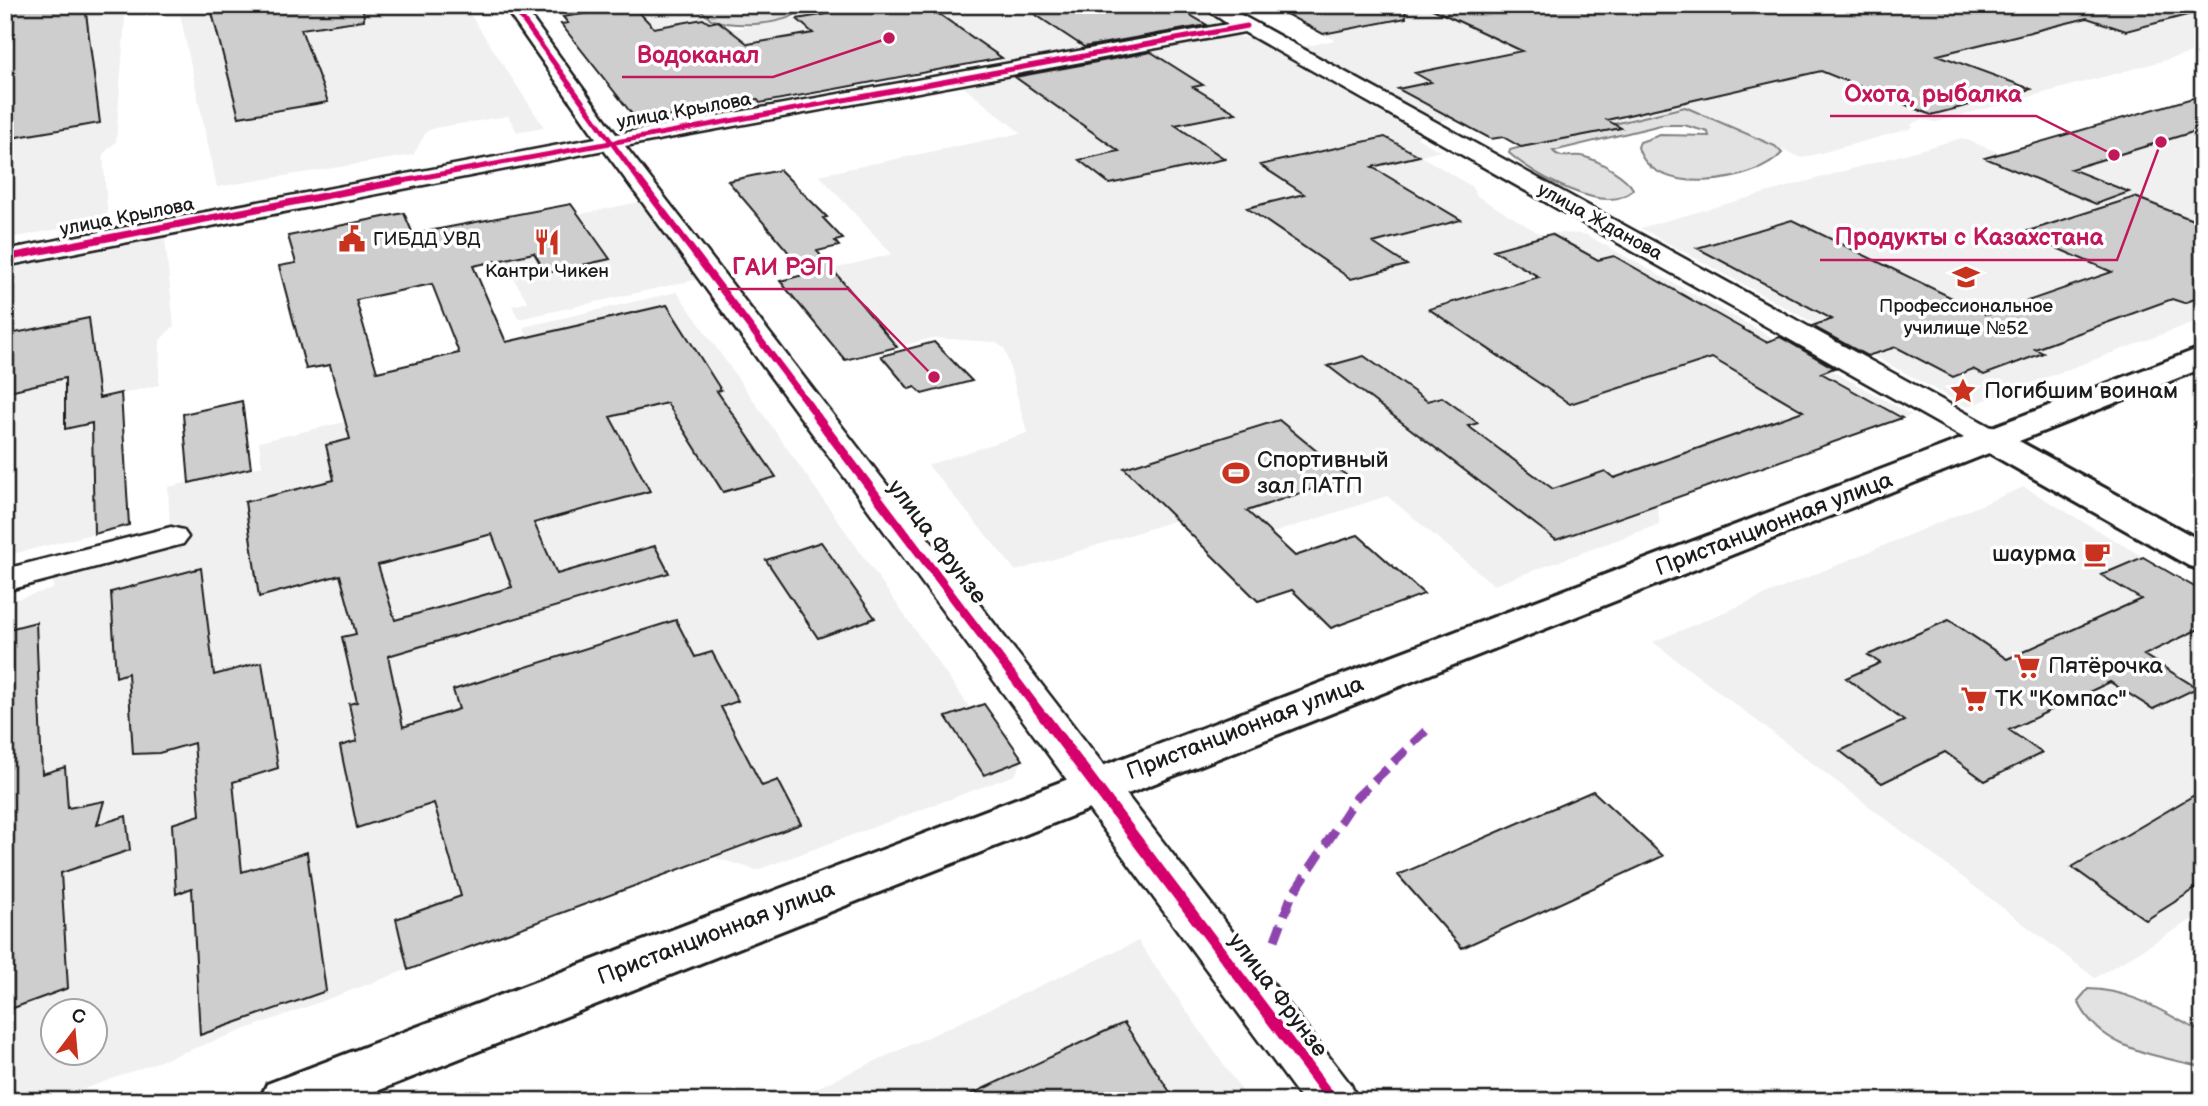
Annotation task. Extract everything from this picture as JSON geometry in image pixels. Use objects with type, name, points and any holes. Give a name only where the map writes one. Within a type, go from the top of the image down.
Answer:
[{"type":"main road","name":"Пристанционная улица","points":[[288,1101],[1097,784],[2203,358]]},
{"type":"main road","points":[[1991,440],[2203,558]]},
{"type":"street","name":"улица Фрунзе","points":[[512,5],[610,142],[1097,784],[1333,1101]]},
{"type":"street","name":"улица Жданова","points":[[1209,5],[1991,440]]},
{"type":"street","name":"улица Крылова","points":[[5,258],[610,142],[1247,26]]},
{"type":"street","points":[[5,580],[171,537]]},
{"type":"shaded area","points":[[5,5],[126,5],[116,142],[103,154],[108,220],[5,239]]},
{"type":"shaded area","points":[[178,5],[464,5],[544,127],[517,132],[508,116],[435,128],[427,131],[413,155],[217,187]]},
{"type":"shaded area","points":[[623,5],[696,5],[713,20],[723,20],[733,29],[813,15],[801,5],[1190,5],[1218,21],[1213,26],[1004,64],[997,59],[876,69],[889,80],[689,116],[649,71],[603,79],[570,37],[579,36],[572,26],[561,24],[568,23],[563,17]]},
{"type":"shaded area","points":[[696,5],[796,5],[801,11],[782,20],[733,24],[713,20]]},
{"type":"shaded area","points":[[1270,5],[2203,5],[2203,50],[1936,122],[1922,120],[1911,124],[1913,128],[1802,158],[1685,107],[1621,128],[1521,147],[1467,115],[1440,121],[1303,47],[1335,40]]},
{"type":"shaded area","points":[[1230,35],[1249,38],[1420,135],[1417,138],[1440,151],[1421,156],[1471,186],[1477,196],[1544,236],[1557,233],[1585,234],[1912,415],[1657,505],[1660,524],[1494,585],[1387,496],[1248,541],[1188,531],[1176,520],[1016,571],[928,465],[1027,433],[1005,349],[995,342],[932,338],[897,347],[829,270],[892,254],[819,175],[1021,133],[961,85]]},
{"type":"shaded area","name":"Профессиональное училище №52","points":[[2203,95],[2203,319],[1967,407],[1640,228],[1962,138],[2000,153]]},
{"type":"shaded area","points":[[1685,107],[1775,146],[1782,153],[1769,164],[1750,172],[1705,181],[1662,174],[1647,163],[1638,147],[1640,142],[1660,135],[1709,136],[1708,132],[1684,125],[1661,125],[1553,151],[1560,156],[1591,159],[1619,174],[1633,189],[1622,197],[1607,199],[1570,190],[1534,171],[1509,153],[1510,150],[1521,147],[1620,128],[1614,124]]},
{"type":"shaded area","points":[[644,201],[703,278],[519,319],[512,306],[528,302],[486,234]]},
{"type":"shaded area","points":[[165,238],[174,326],[160,340],[159,385],[121,394],[129,525],[5,556],[5,269]]},
{"type":"shaded area","points":[[677,292],[970,708],[984,704],[1023,760],[1015,775],[757,870],[712,857],[52,1101],[5,1101],[5,602],[53,589],[53,580],[171,550],[168,487],[262,466],[259,442],[545,375],[523,327]]},
{"type":"shaded area","points":[[2024,487],[2203,592],[2203,913],[2095,978],[1653,642]]},
{"type":"shaded area","points":[[1138,941],[1249,1101],[788,1101]]},
{"type":"shaded area","points":[[2088,989],[2134,998],[2203,1033],[2203,1067],[2131,1048],[2100,1030],[2078,1001]]},
{"type":"building","points":[[5,5],[85,5],[100,123],[5,139]]},
{"type":"building","points":[[210,5],[363,5],[364,20],[301,29],[328,102],[239,117]]},
{"type":"building","points":[[881,5],[926,5],[1002,58],[760,103],[757,99],[639,123],[561,24],[568,23],[563,17],[633,6],[654,28],[703,19],[709,23],[718,21],[748,44],[813,33],[797,19]]},
{"type":"building","points":[[1021,5],[1173,5],[1207,25],[1084,47]]},
{"type":"building","points":[[1332,5],[1405,5],[1406,18],[1323,34],[1286,14]]},
{"type":"building","points":[[1424,5],[1709,5],[1732,14],[1775,5],[2190,5],[2191,14],[2126,31],[2087,18],[1938,55],[2031,89],[1931,115],[1821,71],[1607,120],[1621,128],[1521,147],[1503,137],[1491,139],[1398,89],[1431,82],[1415,73],[1522,51]]},
{"type":"building","points":[[1151,52],[1203,85],[1193,87],[1236,113],[1175,125],[1225,159],[1110,184],[1079,160],[1119,151],[1015,77]]},
{"type":"building","points":[[2203,95],[2203,129],[2071,169],[2129,192],[2096,204],[1985,158]]},
{"type":"building","points":[[1385,137],[1419,156],[1372,167],[1461,220],[1373,243],[1407,265],[1351,279],[1247,208],[1304,194],[1260,165]]},
{"type":"building","points":[[780,170],[827,217],[823,218],[843,239],[835,241],[839,246],[817,251],[897,347],[845,360],[780,281],[807,274],[728,181]]},
{"type":"building","points":[[2135,197],[2203,224],[2203,296],[2184,303],[2172,299],[2035,349],[2043,353],[1984,375],[1973,369],[1953,377],[1896,347],[1867,356],[1812,326],[1832,319],[1697,248],[1792,220],[1987,315],[2112,272],[2022,233]]},
{"type":"building","points":[[571,204],[610,259],[546,273],[534,253],[473,266],[506,342],[667,305],[721,390],[717,391],[776,477],[723,492],[667,403],[610,417],[650,491],[534,523],[557,574],[655,546],[669,573],[388,656],[403,727],[459,709],[453,690],[676,620],[695,657],[712,652],[738,701],[721,707],[762,786],[778,780],[801,824],[408,970],[396,919],[461,896],[434,803],[357,828],[340,746],[357,741],[349,704],[357,702],[342,637],[356,634],[340,575],[259,597],[245,502],[334,480],[326,445],[350,439],[330,365],[306,369],[279,266],[296,263],[288,236],[404,213],[413,234]],"holes":[[[432,284],[459,353],[377,372],[356,300]],[[492,534],[512,587],[395,620],[378,565]]]},
{"type":"building","points":[[1551,234],[1598,260],[1614,256],[1766,342],[1780,337],[1834,368],[1821,373],[1902,418],[1556,540],[1328,366],[1364,356],[1427,401],[1442,397],[1478,423],[1468,426],[1553,489],[1605,471],[1614,478],[1803,411],[1712,358],[1570,404],[1429,309],[1539,277],[1493,250]]},
{"type":"building","points":[[89,318],[99,398],[121,393],[129,525],[94,534],[92,423],[65,429],[65,378],[5,392],[5,335]]},
{"type":"building","points":[[934,342],[972,381],[922,394],[915,387],[909,389],[881,356]]},
{"type":"building","points":[[242,401],[251,468],[189,483],[183,414]]},
{"type":"building","points":[[1279,420],[1348,477],[1247,511],[1295,556],[1358,535],[1424,594],[1331,628],[1292,590],[1258,601],[1124,468]]},
{"type":"building","points":[[821,542],[875,618],[818,638],[766,560]]},
{"type":"building","name":"ТК \"Компас\"","points":[[2143,557],[2203,592],[2203,627],[2144,655],[2197,688],[2153,709],[2110,682],[2009,730],[2042,753],[1985,781],[1945,752],[1882,783],[1840,751],[1904,721],[1846,678],[1880,663],[1868,655],[1949,620],[2007,659],[2141,599],[2101,575]]},
{"type":"building","points":[[201,568],[214,675],[262,662],[278,768],[233,782],[242,872],[307,852],[326,991],[200,1035],[192,888],[176,894],[172,824],[200,815],[194,743],[159,753],[133,754],[128,673],[116,677],[111,592]]},
{"type":"building","points":[[36,622],[42,774],[65,767],[68,808],[104,801],[97,825],[126,816],[130,850],[61,873],[68,988],[5,1011],[5,630]]},
{"type":"building","points":[[984,704],[1023,760],[984,775],[946,717]]},
{"type":"building","points":[[2203,790],[2203,884],[2146,920],[2072,867]]},
{"type":"building","points":[[1593,791],[1663,856],[1462,948],[1398,875]]},
{"type":"building","points":[[1124,1023],[1176,1101],[957,1101],[1108,1030]]},
{"type":"marked path","points":[[1275,940],[1291,897],[1357,797],[1431,726]]},
{"type":"cycle path","points":[[512,5],[610,142],[1333,1101]]},
{"type":"cycle path","points":[[5,258],[459,170],[1247,26]]},
{"type":"place","name":"Водоканал","points":[[889,38]]},
{"type":"place","name":"Продукты с Казахстана","points":[[2161,142]]},
{"type":"place","name":"Охота, рыбалка","points":[[2114,155]]},
{"type":"place","name":"ГИБДД УВД","points":[[352,239]]},
{"type":"place","name":"Кантри Чикен","points":[[547,242]]},
{"type":"place","name":"Профессиональное училище №52","points":[[1966,277]]},
{"type":"place","name":"ГАИ РЭП","points":[[934,377]]},
{"type":"place","name":"Погибшим воинам","points":[[1963,391]]},
{"type":"place","name":"Спортивный зал ПАТП","points":[[1236,473]]},
{"type":"place","name":"шаурма","points":[[2097,554]]},
{"type":"place","name":"Пятёрочка","points":[[2027,666]]},
{"type":"place","name":"ТК \"Компас\"","points":[[1974,699]]}]
